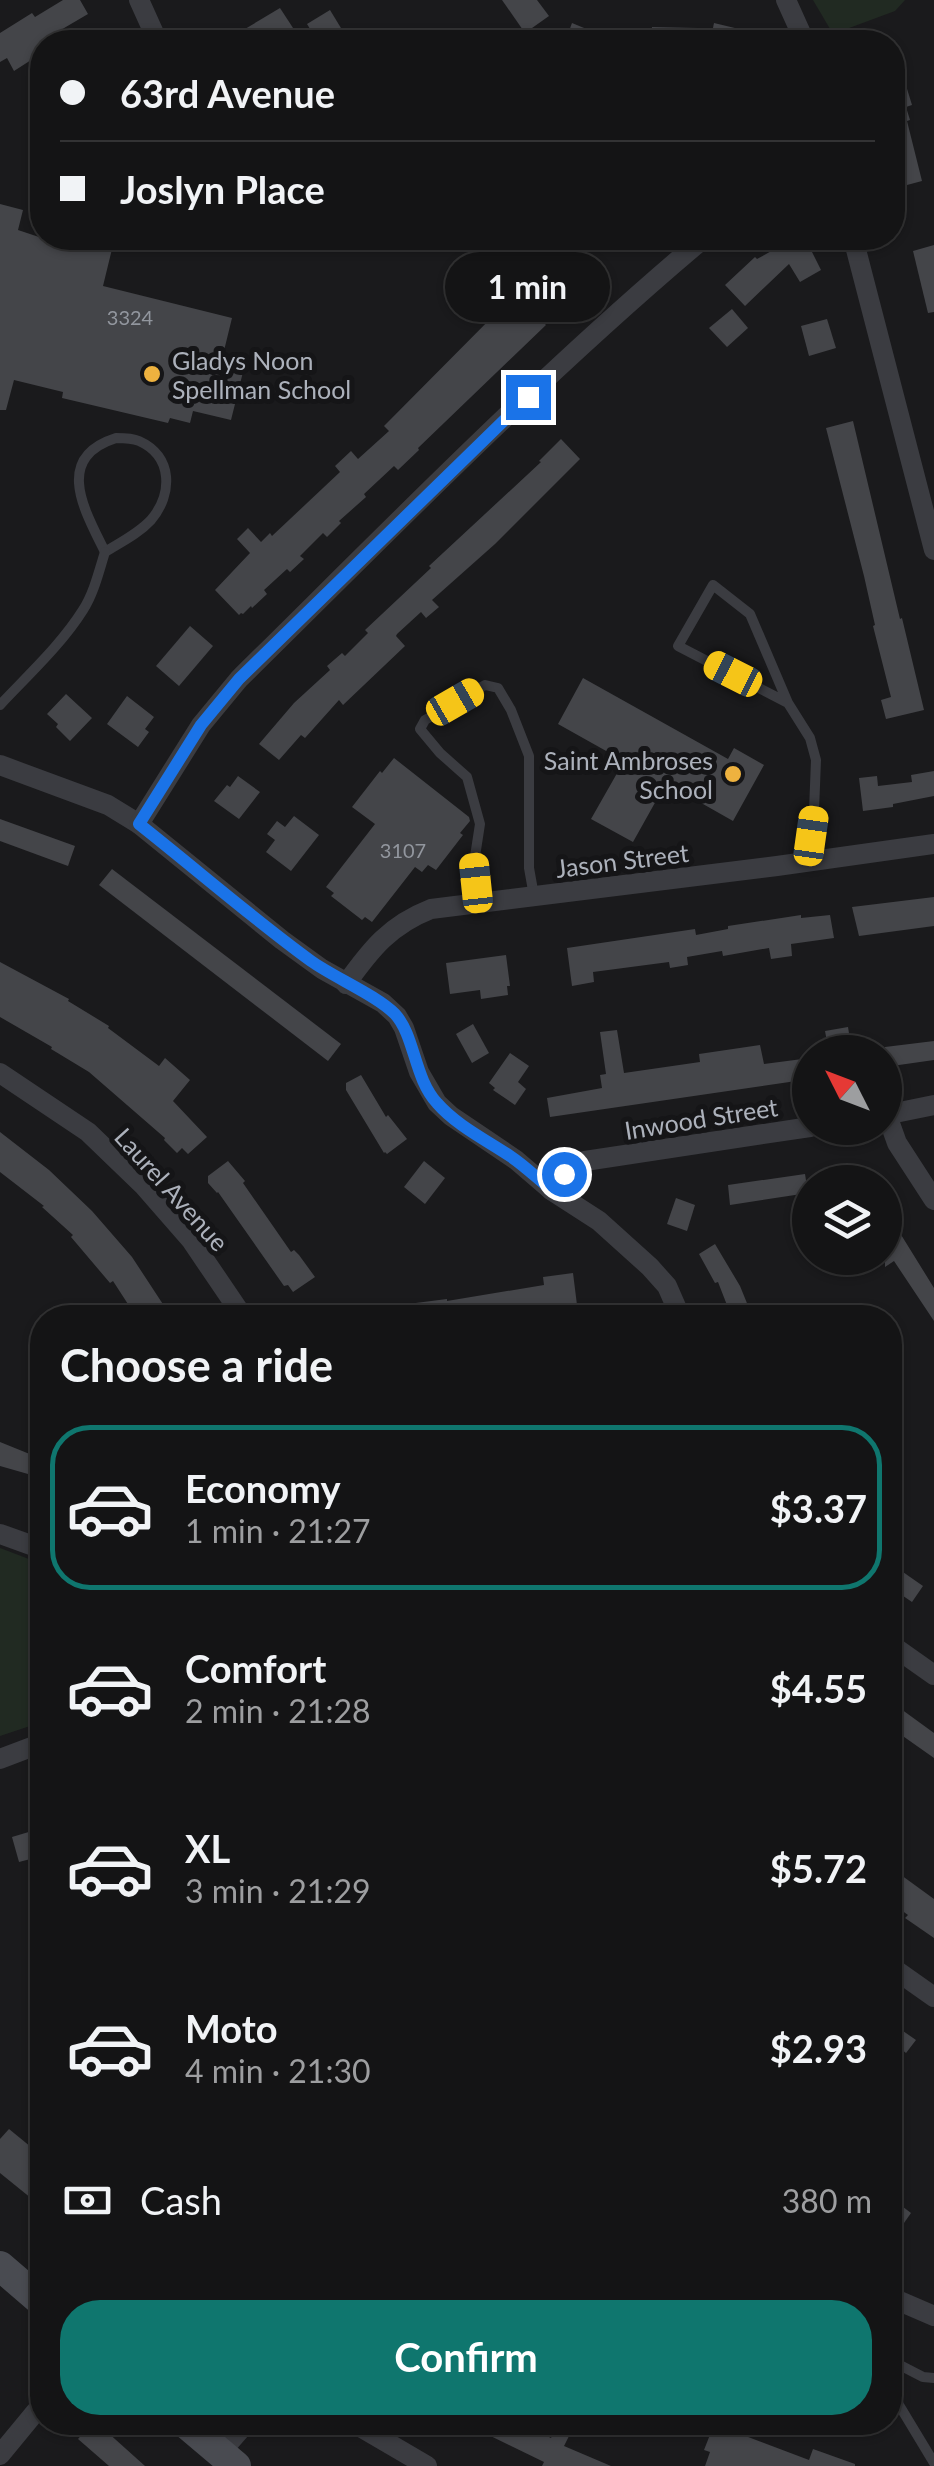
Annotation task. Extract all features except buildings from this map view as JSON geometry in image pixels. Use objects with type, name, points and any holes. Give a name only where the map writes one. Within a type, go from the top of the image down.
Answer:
[{"type":"street","points":[[139,0],[153,30]]},
{"type":"street","points":[[786,0],[800,30]]},
{"type":"street","points":[[139,824],[201,725],[239,679],[504,420],[690,250]]},
{"type":"street","points":[[856,250],[934,550]]},
{"type":"street","points":[[0,765],[108,805],[139,824],[282,940],[383,1004],[404,1028],[419,1072],[437,1103],[599,1221],[650,1267],[675,1305]]},
{"type":"street","name":"Jason Street","points":[[346,984],[380,941],[409,917],[431,909],[934,844]]},
{"type":"street","name":"Laurel Avenue","points":[[0,1073],[88,1132],[143,1185],[191,1240],[235,1305]]},
{"type":"street","points":[[902,1112],[934,1105]]},
{"type":"street","name":"Inwood Street","points":[[552,1190],[564,1174],[585,1161],[792,1129]]},
{"type":"street","points":[[897,1145],[934,1200]]},
{"type":"street","points":[[0,1534],[30,1544]]},
{"type":"street","points":[[902,1652],[934,1675]]},
{"type":"street","points":[[0,1759],[30,1748]]},
{"type":"street","points":[[902,1974],[934,1997]]},
{"type":"street","points":[[0,2266],[30,2292]]},
{"type":"street","points":[[902,2301],[934,2316]]},
{"type":"street","points":[[0,2454],[30,2418]]},
{"type":"street","points":[[199,2435],[228,2460],[240,2435]]},
{"type":"street","points":[[374,2435],[426,2466]]},
{"type":"lane","points":[[0,706],[84,609],[105,552],[152,519],[166,494],[164,464],[155,452],[136,440],[116,438],[102,442],[81,465],[78,479],[82,503],[105,552]]},
{"type":"lane","points":[[788,703],[678,646],[713,585],[750,614],[788,703],[810,738],[816,760],[807,862]]},
{"type":"lane","points":[[478,903],[474,863],[480,824],[467,777],[420,730],[425,720],[485,685],[498,688],[529,756],[529,868],[534,896]]},
{"type":"lane","points":[[902,2366],[934,2378]]},
{"type":"lane","points":[[902,2410],[934,2463]]},
{"type":"shaded area","points":[[813,0],[905,0],[895,11],[844,30],[831,30]]},
{"type":"shaded area","points":[[0,1548],[30,1559],[30,1726],[0,1736]]},
{"type":"place","name":"Gladys Noon Spellman School","points":[[152,374]]},
{"type":"place","name":"Saint Ambroses School","points":[[733,774]]},
{"type":"route","points":[[528,397],[239,679],[201,725],[139,824],[282,940],[397,1016],[429,1092],[451,1116],[552,1190],[564,1174]]}]
